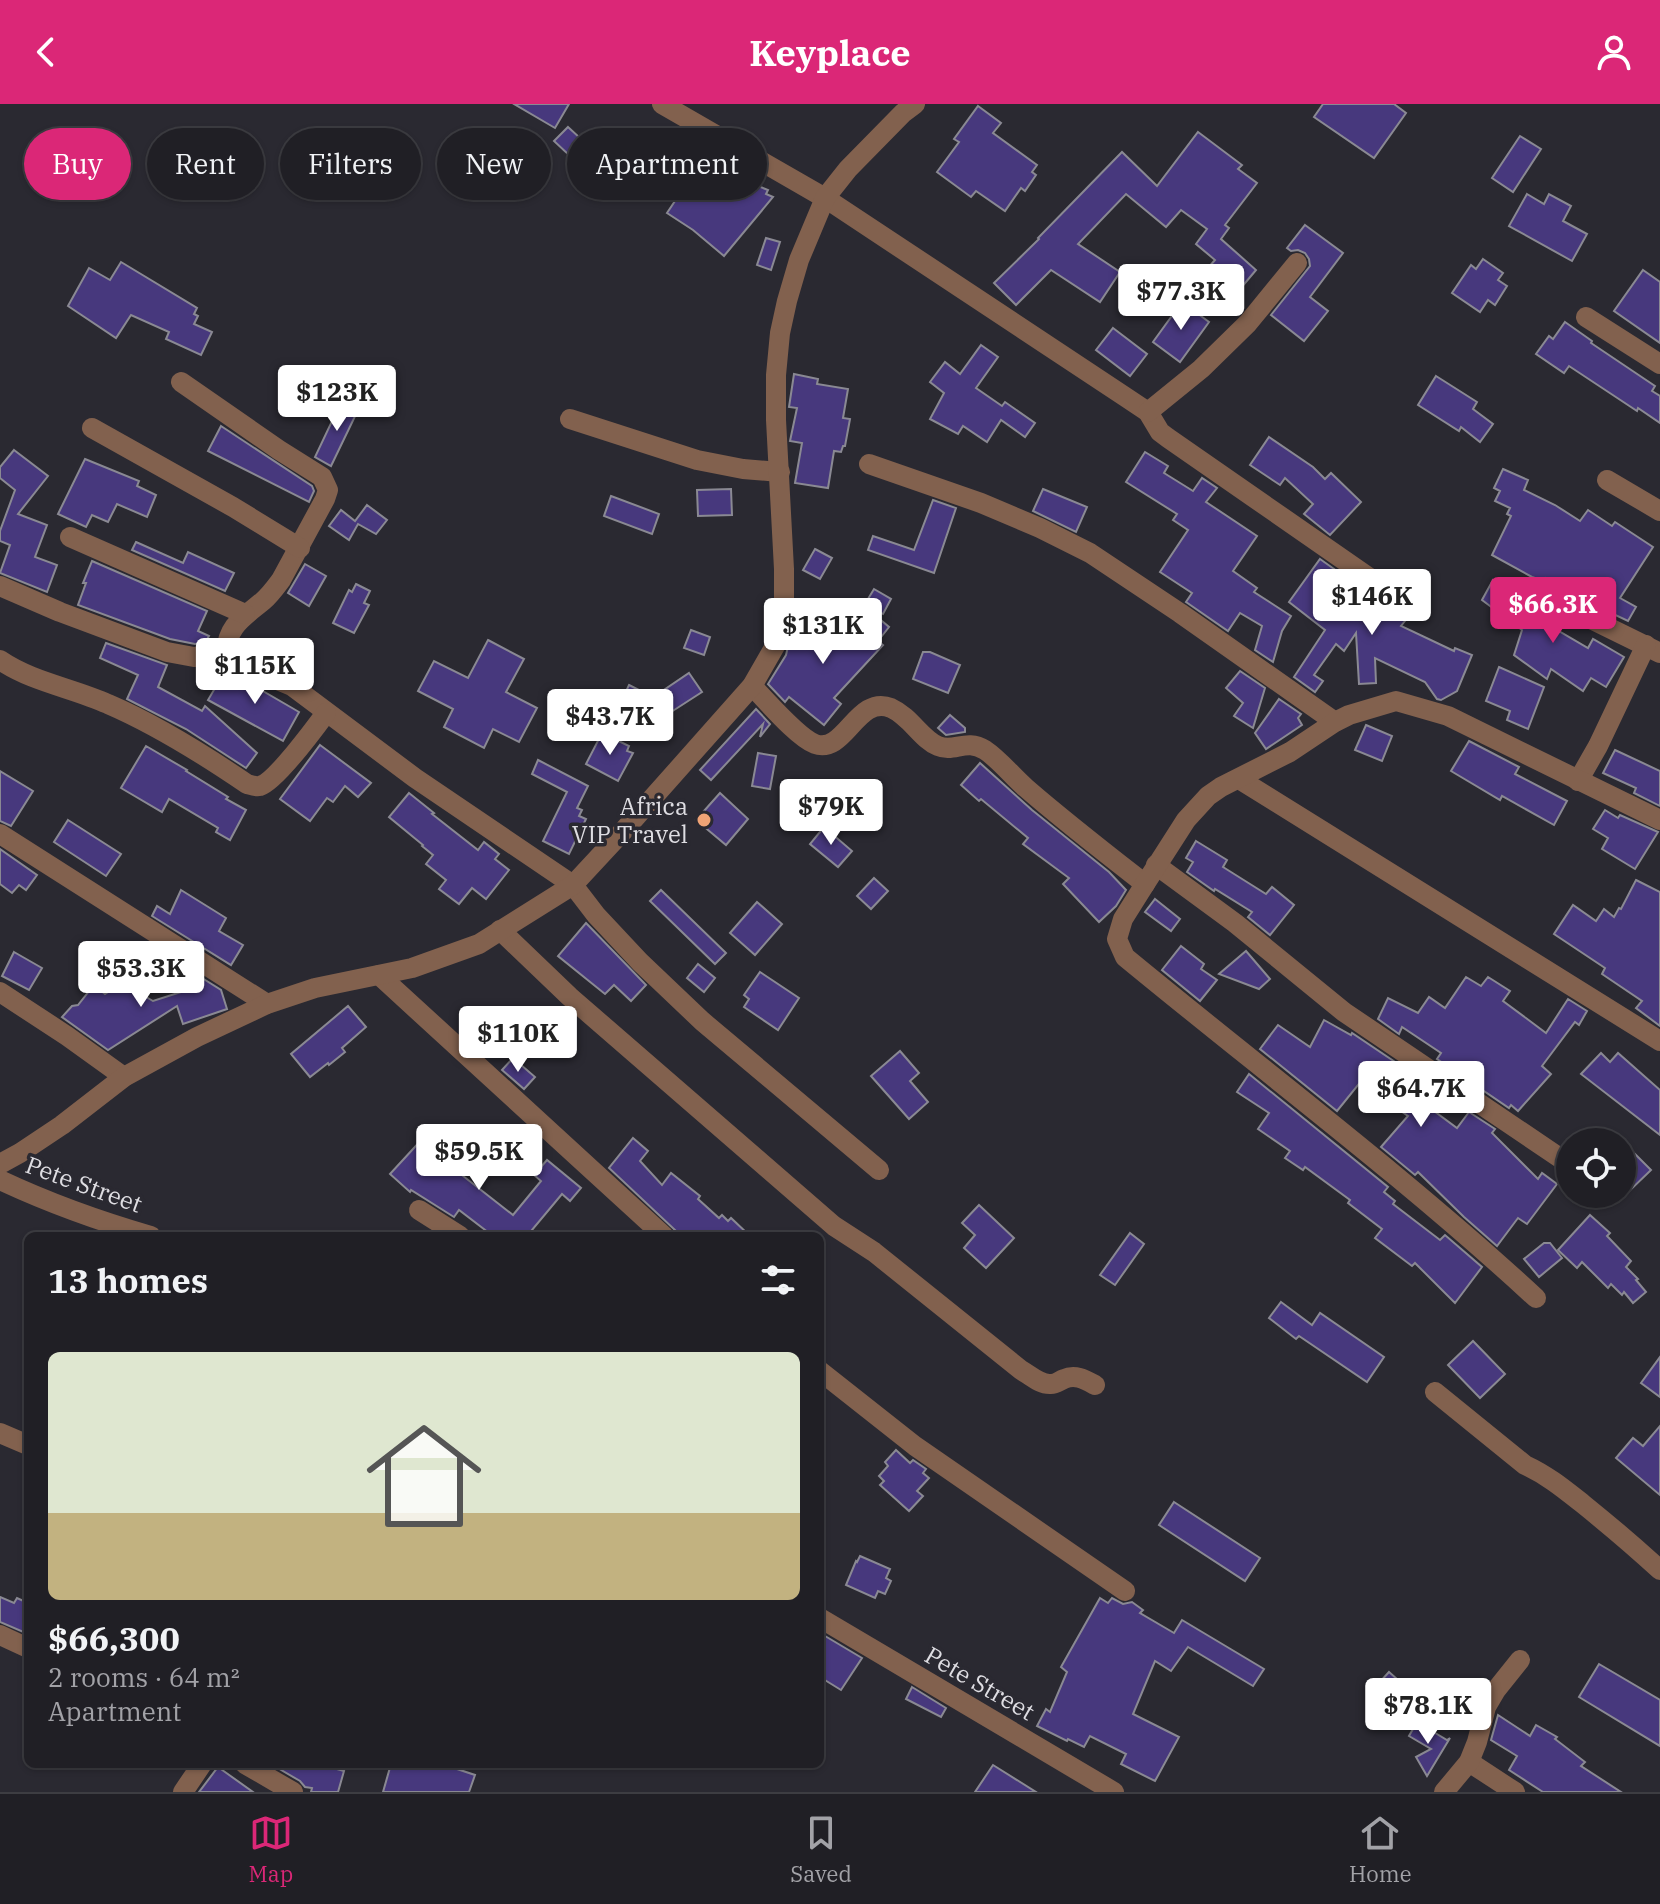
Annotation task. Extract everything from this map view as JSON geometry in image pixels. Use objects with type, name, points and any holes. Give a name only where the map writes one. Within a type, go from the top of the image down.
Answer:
[{"type":"street","points":[[662,104],[825,198],[1148,412],[1160,432],[1168,438],[1374,581]]},
{"type":"street","points":[[0,1164],[62,1125],[124,1077],[197,1037],[267,1004],[315,988],[412,968],[479,944],[573,885],[752,686],[775,646],[784,605],[776,375],[787,301],[799,260],[825,198],[848,169],[915,104]]},
{"type":"street","points":[[1148,412],[1201,369],[1248,323],[1297,263]]},
{"type":"street","points":[[1586,317],[1660,364]]},
{"type":"street","points":[[181,382],[322,477],[328,490],[300,548],[273,592],[245,614],[232,630],[226,646],[227,654]]},
{"type":"street","points":[[570,419],[697,460],[780,472]]},
{"type":"street","points":[[92,428],[300,548]]},
{"type":"street","points":[[869,464],[981,503],[1090,553],[1335,722]]},
{"type":"street","points":[[1607,480],[1660,511]]},
{"type":"street","points":[[70,537],[245,614]]},
{"type":"street","points":[[0,586],[167,652],[194,657],[227,654],[246,667],[292,686],[415,778],[573,885],[640,962],[702,1021],[879,1170]]},
{"type":"street","points":[[1532,590],[1653,649],[1578,781]]},
{"type":"street","points":[[0,660],[24,673],[107,703],[254,786],[262,786],[272,777],[326,713]]},
{"type":"street","points":[[752,686],[791,726],[819,746],[840,737],[867,710],[878,705],[904,715],[939,747],[967,744],[986,751],[1145,884]]},
{"type":"street","points":[[1536,1298],[1484,1250],[1125,957],[1117,939],[1123,919],[1156,865],[1186,820],[1208,796],[1290,752],[1335,722],[1396,701],[1461,722],[1660,820]]},
{"type":"street","points":[[1239,779],[1660,1041]]},
{"type":"street","points":[[0,834],[267,1004]]},
{"type":"street","points":[[1156,865],[1235,923],[1344,1012],[1556,1155]]},
{"type":"street","points":[[500,930],[570,997],[834,1226],[874,1252],[1021,1370],[1047,1383],[1054,1384],[1070,1376],[1095,1385]]},
{"type":"street","points":[[379,975],[660,1232]]},
{"type":"street","points":[[0,992],[124,1077]]},
{"type":"street","name":"Pete Street","points":[[0,1180],[47,1202],[137,1232]]},
{"type":"street","points":[[419,1210],[454,1232]]},
{"type":"street","points":[[824,1374],[906,1439],[1125,1591]]},
{"type":"street","points":[[1435,1392],[1525,1465],[1542,1472],[1618,1532],[1660,1570]]},
{"type":"street","points":[[0,1433],[24,1443]]},
{"type":"street","name":"Pete Street","points":[[824,1620],[1114,1792]]},
{"type":"street","points":[[0,1635],[24,1646]]},
{"type":"street","points":[[1444,1792],[1469,1762],[1486,1707],[1520,1660]]},
{"type":"street","points":[[1469,1762],[1515,1792]]},
{"type":"street","points":[[183,1792],[199,1768]]},
{"type":"street","points":[[252,1768],[293,1792]]},
{"type":"building","points":[[514,104],[569,104],[555,128]]},
{"type":"building","points":[[1323,104],[1394,104],[1406,113],[1374,158],[1314,117]]},
{"type":"building","points":[[978,106],[1001,123],[993,133],[1037,165],[1032,172],[1036,175],[1025,191],[1021,188],[1005,211],[976,191],[971,197],[937,172],[959,142],[954,139]]},
{"type":"building","points":[[567,128],[567,153],[554,141]]},
{"type":"building","points":[[1198,132],[1242,165],[1238,169],[1257,183],[1225,225],[1229,228],[1221,239],[1256,270],[1230,301],[1201,276],[1215,260],[1196,244],[1207,229],[1181,210],[1166,227],[1126,194],[1078,244],[1120,272],[1100,302],[1051,270],[1016,305],[994,283],[1122,152],[1157,186]]},
{"type":"building","points":[[1520,136],[1541,149],[1513,192],[1492,178]]},
{"type":"building","points":[[767,194],[773,197],[724,256],[667,213],[676,200],[767,200]]},
{"type":"building","points":[[1527,194],[1544,204],[1549,194],[1571,206],[1563,221],[1587,234],[1572,261],[1509,226]]},
{"type":"building","points":[[1305,225],[1343,253],[1310,297],[1328,311],[1304,341],[1271,315],[1310,266],[1305,253],[1287,248]]},
{"type":"building","points":[[766,238],[780,242],[771,270],[757,265]]},
{"type":"building","points":[[1483,259],[1503,273],[1498,280],[1507,286],[1495,305],[1488,300],[1480,312],[1452,293],[1471,265],[1476,269]]},
{"type":"building","points":[[121,262],[197,308],[194,314],[198,316],[194,324],[212,332],[201,355],[166,339],[169,332],[131,315],[116,338],[68,306],[89,268],[110,280]]},
{"type":"building","points":[[1643,270],[1660,282],[1660,343],[1614,311]]},
{"type":"building","points":[[1182,302],[1209,322],[1180,362],[1153,342]]},
{"type":"building","points":[[1565,322],[1655,386],[1652,391],[1660,396],[1660,423],[1569,366],[1564,373],[1536,354],[1549,336],[1553,339]]},
{"type":"building","points":[[1113,328],[1147,354],[1130,376],[1096,350]]},
{"type":"building","points":[[981,345],[998,357],[976,388],[1002,406],[1005,402],[1035,423],[1025,437],[1001,420],[987,442],[963,426],[958,434],[930,419],[944,393],[930,382],[945,362],[960,374]]},
{"type":"building","points":[[794,374],[818,379],[817,384],[848,389],[843,418],[850,419],[845,446],[841,452],[834,451],[828,488],[795,483],[802,443],[790,441],[797,408],[789,407]]},
{"type":"building","points":[[1436,376],[1477,402],[1473,409],[1493,424],[1480,442],[1461,427],[1459,431],[1418,405]]},
{"type":"building","points":[[342,400],[359,408],[331,466],[315,457]]},
{"type":"building","points":[[221,426],[312,486],[314,491],[309,502],[208,451]]},
{"type":"building","points":[[1269,437],[1325,479],[1331,473],[1361,502],[1330,535],[1304,514],[1313,504],[1285,478],[1280,485],[1250,465]]},
{"type":"building","points":[[14,450],[48,476],[18,514],[47,525],[35,557],[57,565],[47,592],[0,573],[10,545],[0,541],[0,531],[15,490],[0,478],[0,467]]},
{"type":"building","points":[[1145,452],[1168,466],[1164,473],[1193,491],[1202,478],[1217,488],[1206,502],[1257,536],[1233,571],[1257,588],[1254,592],[1291,616],[1282,631],[1273,662],[1255,650],[1262,626],[1240,613],[1228,631],[1186,602],[1192,593],[1160,572],[1188,530],[1173,520],[1177,514],[1126,482]]},
{"type":"building","points":[[85,459],[139,481],[137,486],[156,495],[147,517],[117,504],[108,522],[92,515],[86,527],[58,514]]},
{"type":"building","points":[[1503,469],[1528,480],[1524,490],[1580,521],[1588,510],[1612,526],[1615,522],[1653,547],[1620,598],[1636,607],[1628,621],[1573,595],[1546,578],[1544,581],[1532,577],[1492,555],[1511,516],[1507,514],[1510,508],[1495,501],[1500,491],[1494,488]]},
{"type":"building","points":[[731,489],[732,515],[698,516],[697,490]]},
{"type":"building","points":[[1043,489],[1087,507],[1076,532],[1033,511]]},
{"type":"building","points":[[611,496],[659,514],[652,534],[604,516]]},
{"type":"building","points":[[933,500],[956,508],[934,573],[868,550],[873,536],[914,550]]},
{"type":"building","points":[[367,505],[387,520],[376,534],[358,524],[349,540],[329,526],[341,510],[355,521]]},
{"type":"building","points":[[136,542],[183,563],[188,552],[234,573],[225,591],[132,550]]},
{"type":"building","points":[[815,549],[832,558],[820,579],[803,570]]},
{"type":"building","points":[[1320,559],[1355,584],[1343,603],[1368,625],[1387,599],[1403,610],[1399,616],[1405,621],[1401,626],[1454,651],[1455,648],[1472,655],[1457,691],[1441,700],[1437,699],[1425,682],[1375,658],[1376,683],[1359,684],[1356,633],[1344,651],[1336,644],[1314,675],[1323,681],[1315,692],[1294,677],[1325,630],[1289,602]]},
{"type":"building","points":[[92,561],[207,611],[198,631],[209,636],[205,643],[170,639],[78,605]]},
{"type":"building","points":[[305,564],[326,576],[309,606],[288,593]]},
{"type":"building","points":[[1493,580],[1533,611],[1530,614],[1588,648],[1593,639],[1624,657],[1606,687],[1591,678],[1583,691],[1551,669],[1547,679],[1514,655],[1522,630],[1482,600]]},
{"type":"building","points":[[356,584],[370,591],[364,603],[369,605],[354,633],[333,623],[349,590],[352,592]]},
{"type":"building","points":[[874,589],[891,599],[883,614],[865,604]]},
{"type":"building","points":[[802,615],[851,647],[876,616],[889,627],[878,641],[883,645],[834,698],[841,704],[824,725],[789,697],[785,702],[768,684],[786,655],[791,634]]},
{"type":"building","points":[[691,630],[710,637],[704,655],[684,648]]},
{"type":"building","points":[[488,640],[524,659],[506,692],[537,708],[519,742],[493,729],[484,748],[444,727],[453,709],[418,691],[434,661],[468,678]]},
{"type":"building","points":[[106,643],[167,665],[158,687],[202,711],[205,706],[257,753],[246,768],[186,729],[127,699],[138,675],[100,658]]},
{"type":"building","points":[[923,652],[960,665],[948,693],[913,679]]},
{"type":"building","points":[[1499,667],[1544,687],[1528,729],[1507,720],[1510,711],[1486,701]]},
{"type":"building","points":[[1240,671],[1265,688],[1253,728],[1234,716],[1243,703],[1226,688]]},
{"type":"building","points":[[232,673],[299,712],[283,741],[208,700],[218,683],[224,686]]},
{"type":"building","points":[[689,673],[702,692],[668,714],[655,696]]},
{"type":"building","points":[[629,685],[649,695],[645,713],[621,702]]},
{"type":"building","points":[[1279,699],[1301,714],[1298,718],[1302,725],[1266,749],[1255,733]]},
{"type":"building","points":[[756,709],[770,724],[760,737],[763,724],[711,780],[700,770]]},
{"type":"building","points":[[950,715],[965,728],[965,732],[946,735],[938,728]]},
{"type":"building","points":[[1366,725],[1392,736],[1382,761],[1355,750]]},
{"type":"building","points":[[602,733],[629,746],[627,751],[633,753],[618,781],[586,764]]},
{"type":"building","points":[[1469,741],[1519,767],[1515,774],[1567,801],[1554,825],[1502,796],[1500,800],[1451,771]]},
{"type":"building","points":[[320,745],[371,783],[358,797],[345,786],[333,802],[327,798],[310,821],[280,799]]},
{"type":"building","points":[[146,746],[246,810],[230,840],[216,832],[218,828],[169,799],[162,812],[121,788]]},
{"type":"building","points":[[1615,750],[1660,771],[1660,806],[1634,793],[1636,788],[1603,773]]},
{"type":"building","points":[[758,753],[776,756],[770,789],[752,786]]},
{"type":"building","points":[[538,760],[588,786],[577,808],[582,810],[579,816],[586,819],[569,854],[543,841],[567,792],[532,774]]},
{"type":"building","points":[[980,763],[1109,872],[1126,890],[1116,906],[1099,922],[1063,884],[1069,878],[1023,844],[1028,838],[961,785]]},
{"type":"building","points":[[0,771],[33,791],[11,826],[0,821]]},
{"type":"building","points":[[409,793],[478,850],[484,842],[499,854],[495,859],[509,870],[486,899],[472,888],[459,904],[439,889],[446,880],[426,864],[433,855],[389,817]]},
{"type":"building","points":[[720,793],[748,819],[726,845],[696,820]]},
{"type":"building","points":[[1605,810],[1618,818],[1620,815],[1658,832],[1635,869],[1602,849],[1608,838],[1593,829]]},
{"type":"building","points":[[68,820],[121,854],[106,876],[54,842]]},
{"type":"building","points":[[824,827],[852,851],[838,867],[810,844]]},
{"type":"building","points":[[1196,841],[1227,860],[1223,867],[1266,894],[1272,887],[1294,905],[1270,935],[1248,917],[1252,912],[1187,872],[1193,862],[1186,858]]},
{"type":"building","points":[[0,849],[37,875],[26,890],[19,885],[12,893],[0,884]]},
{"type":"building","points":[[874,878],[888,891],[871,909],[857,896]]},
{"type":"building","points":[[1636,880],[1660,892],[1660,1026],[1636,1008],[1642,1001],[1602,974],[1605,968],[1554,934],[1573,905],[1596,921],[1604,909],[1614,917]]},
{"type":"building","points":[[181,890],[226,918],[219,931],[243,945],[231,965],[152,916],[157,906],[170,914]]},
{"type":"building","points":[[661,890],[726,953],[715,964],[650,901]]},
{"type":"building","points":[[1155,899],[1180,919],[1171,931],[1145,912]]},
{"type":"building","points":[[757,902],[782,924],[755,955],[730,933]]},
{"type":"building","points":[[586,923],[646,985],[631,1001],[614,985],[605,994],[558,956]]},
{"type":"building","points":[[1181,946],[1204,964],[1201,969],[1217,980],[1200,1001],[1162,970]]},
{"type":"building","points":[[1246,951],[1270,979],[1259,989],[1219,974]]},
{"type":"building","points":[[14,952],[42,968],[29,990],[2,976]]},
{"type":"building","points":[[698,964],[715,978],[704,992],[687,978]]},
{"type":"building","points":[[760,972],[799,998],[778,1030],[744,1007],[749,999],[744,995]]},
{"type":"building","points":[[194,973],[221,990],[227,1009],[183,1024],[177,1006],[108,1050],[62,1017],[72,1006],[78,1005],[94,985],[105,994],[122,983],[153,1001],[184,991],[180,977]]},
{"type":"building","points":[[1466,977],[1481,986],[1488,977],[1510,991],[1503,1001],[1546,1033],[1568,999],[1587,1011],[1579,1025],[1575,1022],[1542,1066],[1551,1074],[1518,1111],[1437,1059],[1441,1053],[1402,1027],[1399,1034],[1378,1019],[1388,998],[1418,1013],[1429,997],[1445,1008]]},
{"type":"building","points":[[348,1006],[366,1027],[342,1048],[345,1052],[310,1077],[291,1054]]},
{"type":"building","points":[[1324,1020],[1352,1033],[1441,1093],[1430,1108],[1457,1128],[1469,1112],[1495,1129],[1492,1133],[1538,1179],[1542,1173],[1556,1185],[1527,1224],[1518,1218],[1497,1246],[1418,1172],[1415,1175],[1381,1147],[1408,1116],[1395,1107],[1398,1102],[1362,1080],[1337,1111],[1260,1049],[1278,1025],[1310,1047]]},
{"type":"building","points":[[900,1051],[919,1073],[910,1081],[928,1102],[909,1119],[871,1076]]},
{"type":"building","points":[[1601,1053],[1610,1062],[1618,1053],[1660,1090],[1660,1135],[1581,1074]]},
{"type":"building","points":[[513,1058],[535,1077],[524,1089],[502,1070]]},
{"type":"building","points":[[1249,1074],[1388,1187],[1384,1192],[1395,1201],[1393,1204],[1440,1240],[1445,1235],[1482,1267],[1455,1303],[1415,1263],[1412,1266],[1375,1238],[1382,1229],[1348,1203],[1350,1200],[1305,1167],[1303,1170],[1285,1158],[1290,1151],[1258,1129],[1269,1113],[1237,1092]]},
{"type":"building","points":[[425,1136],[441,1150],[438,1154],[458,1172],[513,1215],[541,1181],[534,1175],[547,1160],[581,1188],[570,1201],[562,1194],[530,1232],[488,1232],[459,1210],[454,1217],[410,1192],[390,1174]]},
{"type":"building","points":[[633,1138],[648,1151],[640,1161],[662,1185],[671,1173],[700,1196],[698,1199],[719,1218],[722,1215],[728,1221],[731,1218],[746,1232],[677,1232],[609,1168]]},
{"type":"building","points":[[1636,1155],[1651,1170],[1636,1184]]},
{"type":"building","points":[[979,1205],[1014,1238],[986,1268],[964,1248],[975,1235],[962,1223]]},
{"type":"building","points":[[1590,1215],[1610,1233],[1607,1236],[1631,1261],[1626,1267],[1646,1292],[1633,1303],[1624,1292],[1622,1295],[1611,1284],[1608,1288],[1582,1262],[1577,1268],[1558,1250]]},
{"type":"building","points":[[1130,1233],[1144,1244],[1115,1285],[1100,1275]]},
{"type":"building","points":[[1544,1243],[1550,1243],[1562,1258],[1539,1277],[1524,1259]]},
{"type":"building","points":[[1281,1302],[1312,1325],[1320,1313],[1384,1357],[1367,1382],[1299,1336],[1296,1339],[1269,1318]]},
{"type":"building","points":[[1473,1341],[1505,1374],[1480,1398],[1448,1365]]},
{"type":"building","points":[[1660,1357],[1660,1397],[1641,1383]]},
{"type":"building","points":[[1660,1426],[1660,1495],[1616,1458],[1633,1438],[1643,1446]]},
{"type":"building","points":[[896,1450],[910,1463],[913,1460],[926,1469],[923,1473],[929,1478],[917,1491],[923,1496],[909,1511],[880,1485],[884,1481],[879,1476],[888,1466],[885,1462]]},
{"type":"building","points":[[1174,1502],[1260,1558],[1245,1581],[1159,1525]]},
{"type":"building","points":[[860,1556],[890,1569],[886,1578],[891,1581],[885,1594],[878,1591],[875,1598],[846,1585]]},
{"type":"building","points":[[0,1597],[14,1603],[17,1598],[24,1601],[24,1632],[0,1622]]},
{"type":"building","points":[[1100,1598],[1108,1603],[1112,1598],[1123,1604],[1132,1602],[1143,1610],[1140,1613],[1174,1633],[1182,1620],[1264,1669],[1253,1686],[1188,1647],[1171,1671],[1155,1661],[1133,1714],[1179,1737],[1155,1781],[1121,1764],[1126,1754],[1090,1736],[1084,1747],[1037,1726],[1046,1709],[1050,1712],[1067,1672],[1061,1667]]},
{"type":"building","points":[[824,1635],[862,1658],[841,1690],[824,1679]]},
{"type":"building","points":[[1599,1664],[1660,1700],[1660,1746],[1579,1697]]},
{"type":"building","points":[[1389,1672],[1423,1702],[1403,1724],[1369,1694]]},
{"type":"building","points":[[912,1687],[946,1708],[941,1717],[906,1699]]},
{"type":"building","points":[[1498,1715],[1530,1736],[1536,1725],[1557,1737],[1555,1739],[1585,1762],[1581,1766],[1621,1792],[1543,1792],[1509,1770],[1517,1756],[1491,1740]]},
{"type":"building","points":[[1417,1722],[1447,1740],[1450,1738],[1427,1776],[1416,1757],[1431,1749],[1409,1736]]},
{"type":"building","points":[[993,1765],[1036,1792],[975,1792]]},
{"type":"building","points":[[219,1768],[253,1792],[199,1792]]},
{"type":"building","points":[[278,1768],[333,1768],[344,1771],[338,1792],[311,1792],[312,1788],[305,1787]]},
{"type":"building","points":[[390,1768],[454,1768],[475,1775],[469,1792],[383,1792]]},
{"type":"place","name":"Africa VIP Travel","points":[[704,820]]}]
